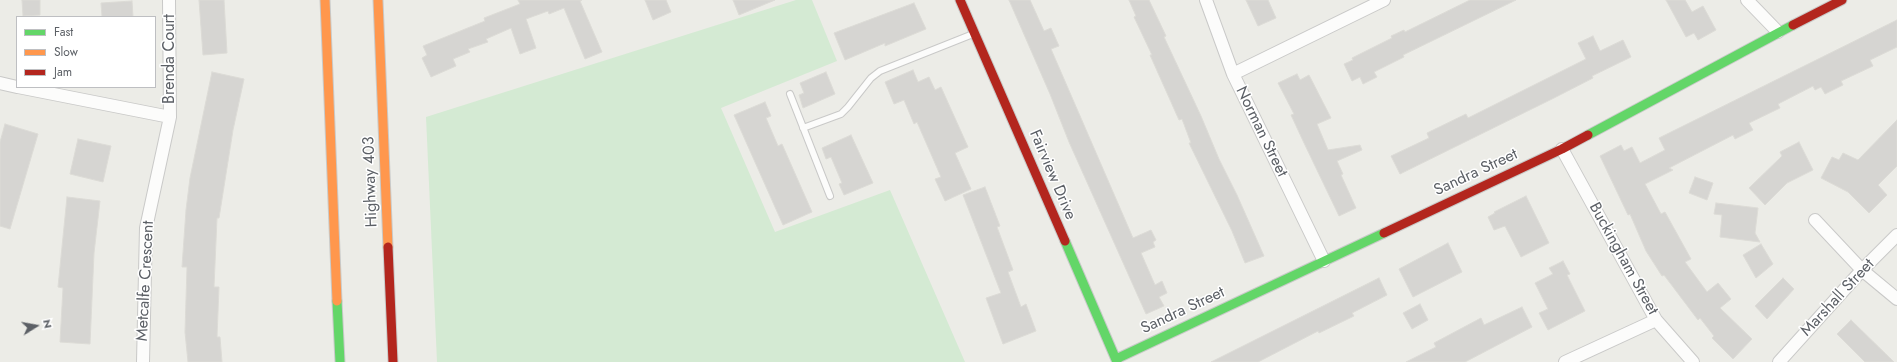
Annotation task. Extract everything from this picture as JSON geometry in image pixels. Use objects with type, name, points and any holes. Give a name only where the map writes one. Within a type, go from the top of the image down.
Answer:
[{"type":"main road","points":[[325,0],[340,362]]},
{"type":"main road","name":"Highway 403","points":[[378,0],[393,362]]},
{"type":"main road","name":"Fairview Drive","points":[[960,0],[1116,360]]},
{"type":"main road","name":"Sandra Street","points":[[1116,360],[1562,149],[1778,32],[1842,0]]},
{"type":"street","name":"Brenda Court","points":[[169,0],[170,117]]},
{"type":"street","name":"Norman Street","points":[[1206,0],[1233,74],[1324,261]]},
{"type":"street","points":[[1233,74],[1384,0]]},
{"type":"street","points":[[1747,0],[1778,32]]},
{"type":"street","points":[[0,83],[16,87]]},
{"type":"street","points":[[22,88],[170,117]]},
{"type":"street","name":"Metcalfe Crescent","points":[[142,362],[146,228],[170,117]]},
{"type":"street","name":"Buckingham Street","points":[[1562,149],[1656,320],[1693,362]]},
{"type":"street","points":[[1815,220],[1862,270],[1897,299]]},
{"type":"street","name":"Marshall Street","points":[[1779,362],[1862,270],[1897,235]]},
{"type":"street","points":[[1565,362],[1656,320]]},
{"type":"lane","points":[[803,128],[841,114],[871,78],[880,71],[975,34]]},
{"type":"lane","points":[[790,94],[830,196]]},
{"type":"green space","points":[[796,0],[812,0],[837,61],[721,108],[775,232],[890,190],[965,362],[437,362],[426,117]]},
{"type":"building","points":[[22,0],[40,0],[40,15],[23,16]]},
{"type":"building","points":[[199,0],[224,0],[227,53],[203,55]]},
{"type":"building","points":[[518,0],[582,0],[580,1],[602,52],[585,59],[564,8],[549,14],[548,11],[526,19],[536,48],[520,54],[511,28],[486,39],[488,42],[468,49],[470,52],[453,59],[456,66],[431,77],[422,58],[427,55],[423,46],[485,21],[484,18],[520,4]]},
{"type":"building","points":[[645,0],[666,0],[671,12],[653,20]]},
{"type":"building","points":[[733,0],[775,0],[739,15]]},
{"type":"building","points":[[1009,0],[1030,0],[1044,31],[1051,28],[1059,46],[1051,49],[1133,238],[1151,230],[1156,240],[1153,242],[1155,247],[1141,253],[1155,285],[1162,281],[1167,293],[1159,297],[1164,306],[1146,314],[1069,142]]},
{"type":"building","points":[[1129,0],[1149,0],[1166,36],[1164,37],[1264,256],[1245,263],[1232,231],[1189,143],[1191,143],[1182,119],[1179,120],[1150,55],[1152,55],[1134,17],[1136,16]]},
{"type":"building","points":[[1246,0],[1268,0],[1276,18],[1258,26]]},
{"type":"building","points":[[1470,0],[1516,0],[1403,55],[1404,57],[1374,72],[1377,77],[1363,84],[1360,77],[1352,81],[1344,64],[1353,60],[1352,58],[1392,38],[1391,36],[1404,30],[1405,32]]},
{"type":"building","points":[[1666,0],[1685,0],[1692,12],[1703,6],[1716,30],[1698,40],[1694,33],[1686,37]]},
{"type":"building","points":[[132,1],[133,16],[102,16],[101,3]]},
{"type":"building","points":[[914,3],[926,29],[885,46],[885,43],[845,60],[834,33]]},
{"type":"building","points":[[1897,20],[1897,47],[1870,60],[1873,66],[1841,81],[1843,85],[1825,94],[1821,87],[1815,90],[1813,86],[1778,104],[1780,108],[1749,123],[1753,130],[1735,139],[1733,135],[1669,168],[1673,170],[1645,184],[1661,214],[1665,212],[1691,259],[1685,262],[1707,292],[1718,283],[1731,299],[1720,308],[1752,339],[1733,359],[1712,338],[1714,336],[1700,318],[1698,320],[1664,275],[1662,276],[1646,251],[1630,214],[1628,215],[1600,156],[1621,145],[1624,151],[1632,147],[1640,163],[1665,150],[1659,138]]},
{"type":"building","points":[[1593,36],[1600,51],[1623,40],[1631,57],[1592,76],[1593,78],[1554,98],[1400,174],[1391,156],[1429,138],[1427,133],[1466,114],[1468,118],[1586,59],[1578,43]]},
{"type":"building","points":[[913,70],[918,82],[929,77],[935,90],[941,87],[968,147],[955,153],[971,189],[945,201],[935,179],[941,177],[917,122],[914,124],[904,100],[894,104],[885,82]]},
{"type":"building","points":[[212,72],[244,79],[233,130],[219,218],[217,218],[214,287],[219,287],[217,337],[220,337],[222,362],[188,362],[185,332],[187,267],[182,267],[186,210],[190,178]]},
{"type":"building","points":[[826,72],[835,94],[803,108],[799,95],[804,93],[800,83]]},
{"type":"building","points":[[1297,74],[1300,80],[1309,75],[1331,118],[1317,124],[1328,150],[1360,145],[1362,150],[1337,161],[1343,174],[1341,175],[1356,208],[1339,216],[1291,115],[1294,114],[1278,83]]},
{"type":"building","points":[[765,102],[771,116],[766,118],[778,146],[782,144],[812,212],[783,225],[734,115]]},
{"type":"building","points":[[1897,120],[1897,166],[1878,185],[1887,195],[1869,213],[1848,192],[1821,178],[1832,157],[1839,160],[1843,153],[1858,160]]},
{"type":"building","points":[[5,124],[38,134],[10,229],[0,226],[0,142]]},
{"type":"building","points":[[851,135],[873,183],[844,195],[839,184],[842,183],[831,157],[826,159],[822,148]]},
{"type":"building","points":[[78,139],[111,146],[103,182],[70,174]]},
{"type":"building","points":[[1799,142],[1813,170],[1787,183],[1765,205],[1749,188],[1782,156],[1780,152]]},
{"type":"building","points":[[1695,177],[1713,183],[1707,200],[1689,193]]},
{"type":"building","points":[[985,187],[1000,226],[997,227],[1013,270],[1008,272],[1021,307],[1026,304],[1036,331],[1003,344],[986,298],[1001,293],[963,195]]},
{"type":"building","points":[[1526,196],[1549,243],[1521,257],[1505,226],[1494,230],[1488,217],[1495,213],[1494,212]]},
{"type":"building","points":[[67,197],[100,201],[94,253],[90,344],[60,342],[63,288],[58,287]]},
{"type":"building","points":[[1716,203],[1758,208],[1755,233],[1760,242],[1720,237],[1722,215],[1714,214]]},
{"type":"building","points":[[1448,243],[1462,272],[1413,297],[1399,269]]},
{"type":"building","points":[[1761,244],[1773,264],[1756,278],[1743,255]]},
{"type":"building","points":[[1563,261],[1570,274],[1567,275],[1585,311],[1548,330],[1539,313],[1548,309],[1535,283],[1553,274],[1549,268]]},
{"type":"building","points":[[1379,278],[1387,295],[1352,313],[1354,316],[1319,333],[1318,331],[1258,362],[1211,362]]},
{"type":"building","points":[[1783,278],[1794,289],[1767,319],[1755,306]]},
{"type":"building","points":[[1420,304],[1428,320],[1412,329],[1403,313]]},
{"type":"building","points":[[1522,307],[1532,327],[1465,362],[1406,362],[1436,347],[1434,343],[1481,318],[1484,325]]},
{"type":"building","points":[[1851,320],[1894,362],[1865,362],[1837,334]]},
{"type":"traffic: fast","points":[[1588,135],[1793,25]]},
{"type":"traffic: fast","points":[[1116,359],[1384,233]]},
{"type":"traffic: fast","points":[[1065,241],[1117,362]]},
{"type":"traffic: fast","points":[[337,301],[340,362]]},
{"type":"traffic: slow","points":[[325,0],[337,301]]},
{"type":"traffic: slow","points":[[378,0],[388,247]]},
{"type":"traffic: jam","points":[[960,0],[1065,241]]},
{"type":"traffic: jam","points":[[1793,25],[1842,0]]},
{"type":"traffic: jam","points":[[1384,233],[1562,149],[1588,135]]},
{"type":"traffic: jam","points":[[388,247],[393,362]]}]
